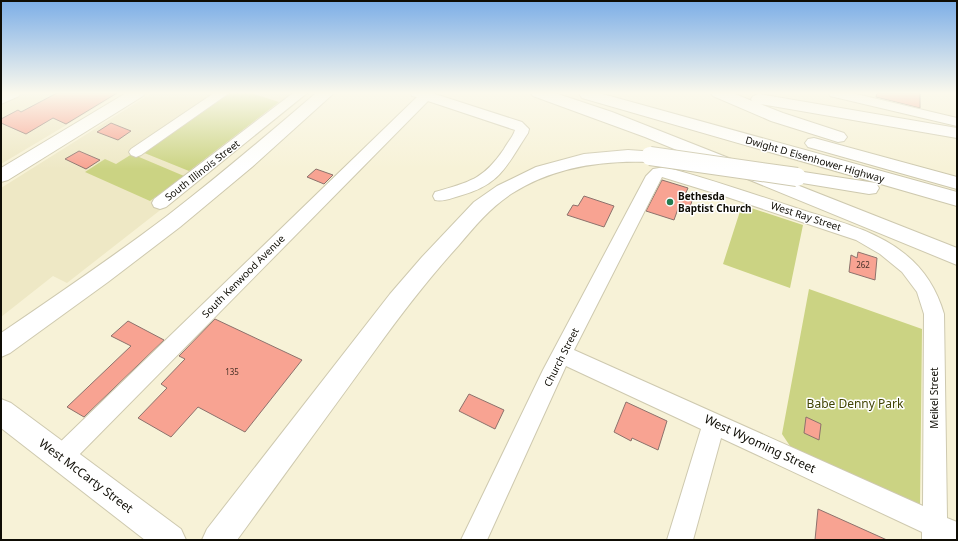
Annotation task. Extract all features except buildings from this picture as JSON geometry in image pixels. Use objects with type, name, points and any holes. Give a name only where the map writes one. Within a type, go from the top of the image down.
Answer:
[{"type":"main road","points":[[1,176],[96,118]]},
{"type":"main road","points":[[1,346],[80,291],[167,227],[215,189],[297,118]]},
{"type":"main road","points":[[612,118],[957,257]]},
{"type":"main road","name":"Dwight D Eisenhower Highway","points":[[671,118],[957,199]]},
{"type":"main road","name":"Dwight D Eisenhower Highway","points":[[723,118],[957,183]]},
{"type":"main road","points":[[781,118],[957,171]]},
{"type":"main road","points":[[870,118],[957,133]]},
{"type":"main road","points":[[218,540],[420,274],[479,210],[501,192],[518,182],[557,166],[606,156],[652,166],[797,177],[868,188],[957,210]]},
{"type":"main road","name":"West McCarty Street","points":[[1,412],[170,540]]},
{"type":"street","points":[[136,152],[186,118]]},
{"type":"street","name":"South Illinois Street","points":[[160,203],[269,118]]},
{"type":"street","name":"South Kenwood Avenue","points":[[61,457],[399,118]]},
{"type":"street","points":[[441,196],[478,184],[488,178],[517,140],[522,129],[517,125],[497,118]]},
{"type":"street","points":[[944,118],[957,122]]},
{"type":"street","name":"West Ray Street","points":[[652,166],[661,172],[669,173],[842,228],[875,242],[905,264]]},
{"type":"street","name":"Church Street","points":[[474,540],[652,166]]},
{"type":"street","name":"Meikel Street","points":[[905,264],[925,288],[934,314],[935,532]]},
{"type":"street","name":"West Wyoming Street","points":[[562,354],[714,423],[935,532],[957,535]]},
{"type":"street","points":[[680,540],[714,423]]},
{"type":"shaded area","points":[[1,118],[78,118],[1,164]]},
{"type":"shaded area","points":[[112,118],[278,118],[67,283],[53,276],[1,317],[1,188]]},
{"type":"green space","points":[[191,118],[258,118],[189,171],[142,152]]},
{"type":"green space","points":[[132,154],[184,176],[150,201],[85,172],[105,159],[116,164]]},
{"type":"green space","points":[[742,205],[803,225],[790,288],[723,264]]},
{"type":"green space","name":"Babe Denny Park","points":[[809,289],[922,329],[920,506],[792,449],[782,434]]},
{"type":"place","name":"Bethesda Baptist Church","points":[[670,202]]}]
